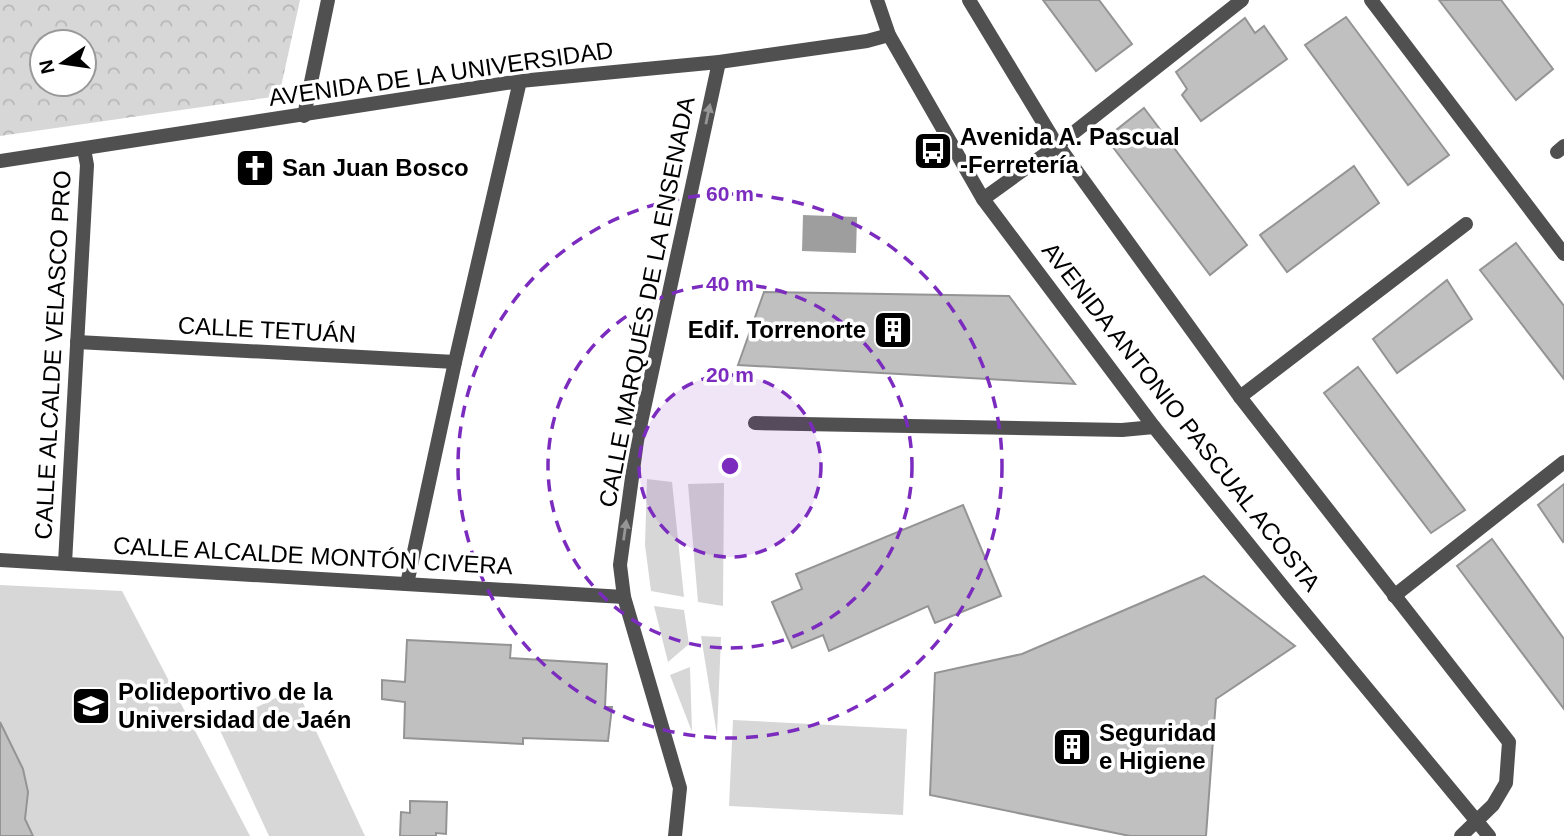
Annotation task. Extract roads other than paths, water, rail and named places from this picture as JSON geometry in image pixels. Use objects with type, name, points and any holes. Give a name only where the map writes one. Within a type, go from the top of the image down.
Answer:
[{"type":"street","points":[[304,116],[328,0]]},
{"type":"street","name":"AVENIDA ANTONIO PASCUAL ACOSTA","points":[[877,0],[889,35],[983,199],[1154,426],[1489,836]]},
{"type":"street","points":[[969,0],[1058,145],[1240,397],[1509,742],[1506,783],[1493,805],[1461,836]]},
{"type":"street","points":[[983,199],[1058,145],[1242,0]]},
{"type":"street","points":[[1371,0],[1564,254]]},
{"type":"street","name":"AVENIDA DE LA UNIVERSIDAD","points":[[0,161],[520,81],[719,62],[867,41],[889,35]]},
{"type":"street","name":"CALLE MARQUÉS DE LA ENSENADA","points":[[675,836],[680,788],[624,597],[620,565],[637,441],[719,62]]},
{"type":"street","points":[[407,584],[520,81]]},
{"type":"street","name":"CALLE ALCALDE VELASCO PRO","points":[[65,564],[87,165],[85,149]]},
{"type":"street","points":[[1240,397],[1466,225]]},
{"type":"street","name":"CALLE TETUÁN","points":[[77,342],[455,362]]},
{"type":"street","points":[[755,423],[1122,430],[1154,426]]},
{"type":"street","points":[[1394,596],[1564,462]]},
{"type":"street","name":"CALLE ALCALDE MONTÓN CIVERA","points":[[0,560],[624,597]]},
{"type":"place","name":"Avenida A. Pascual -Ferretería","points":[[933,151]]},
{"type":"place","name":"San Juan Bosco","points":[[255,168]]},
{"type":"place","name":"Edif. Torrenorte","points":[[893,330]]},
{"type":"place","name":"Polideportivo de la Universidad de Jaén","points":[[91,706]]},
{"type":"place","name":"Seguridad e Higiene","points":[[1072,747]]}]
